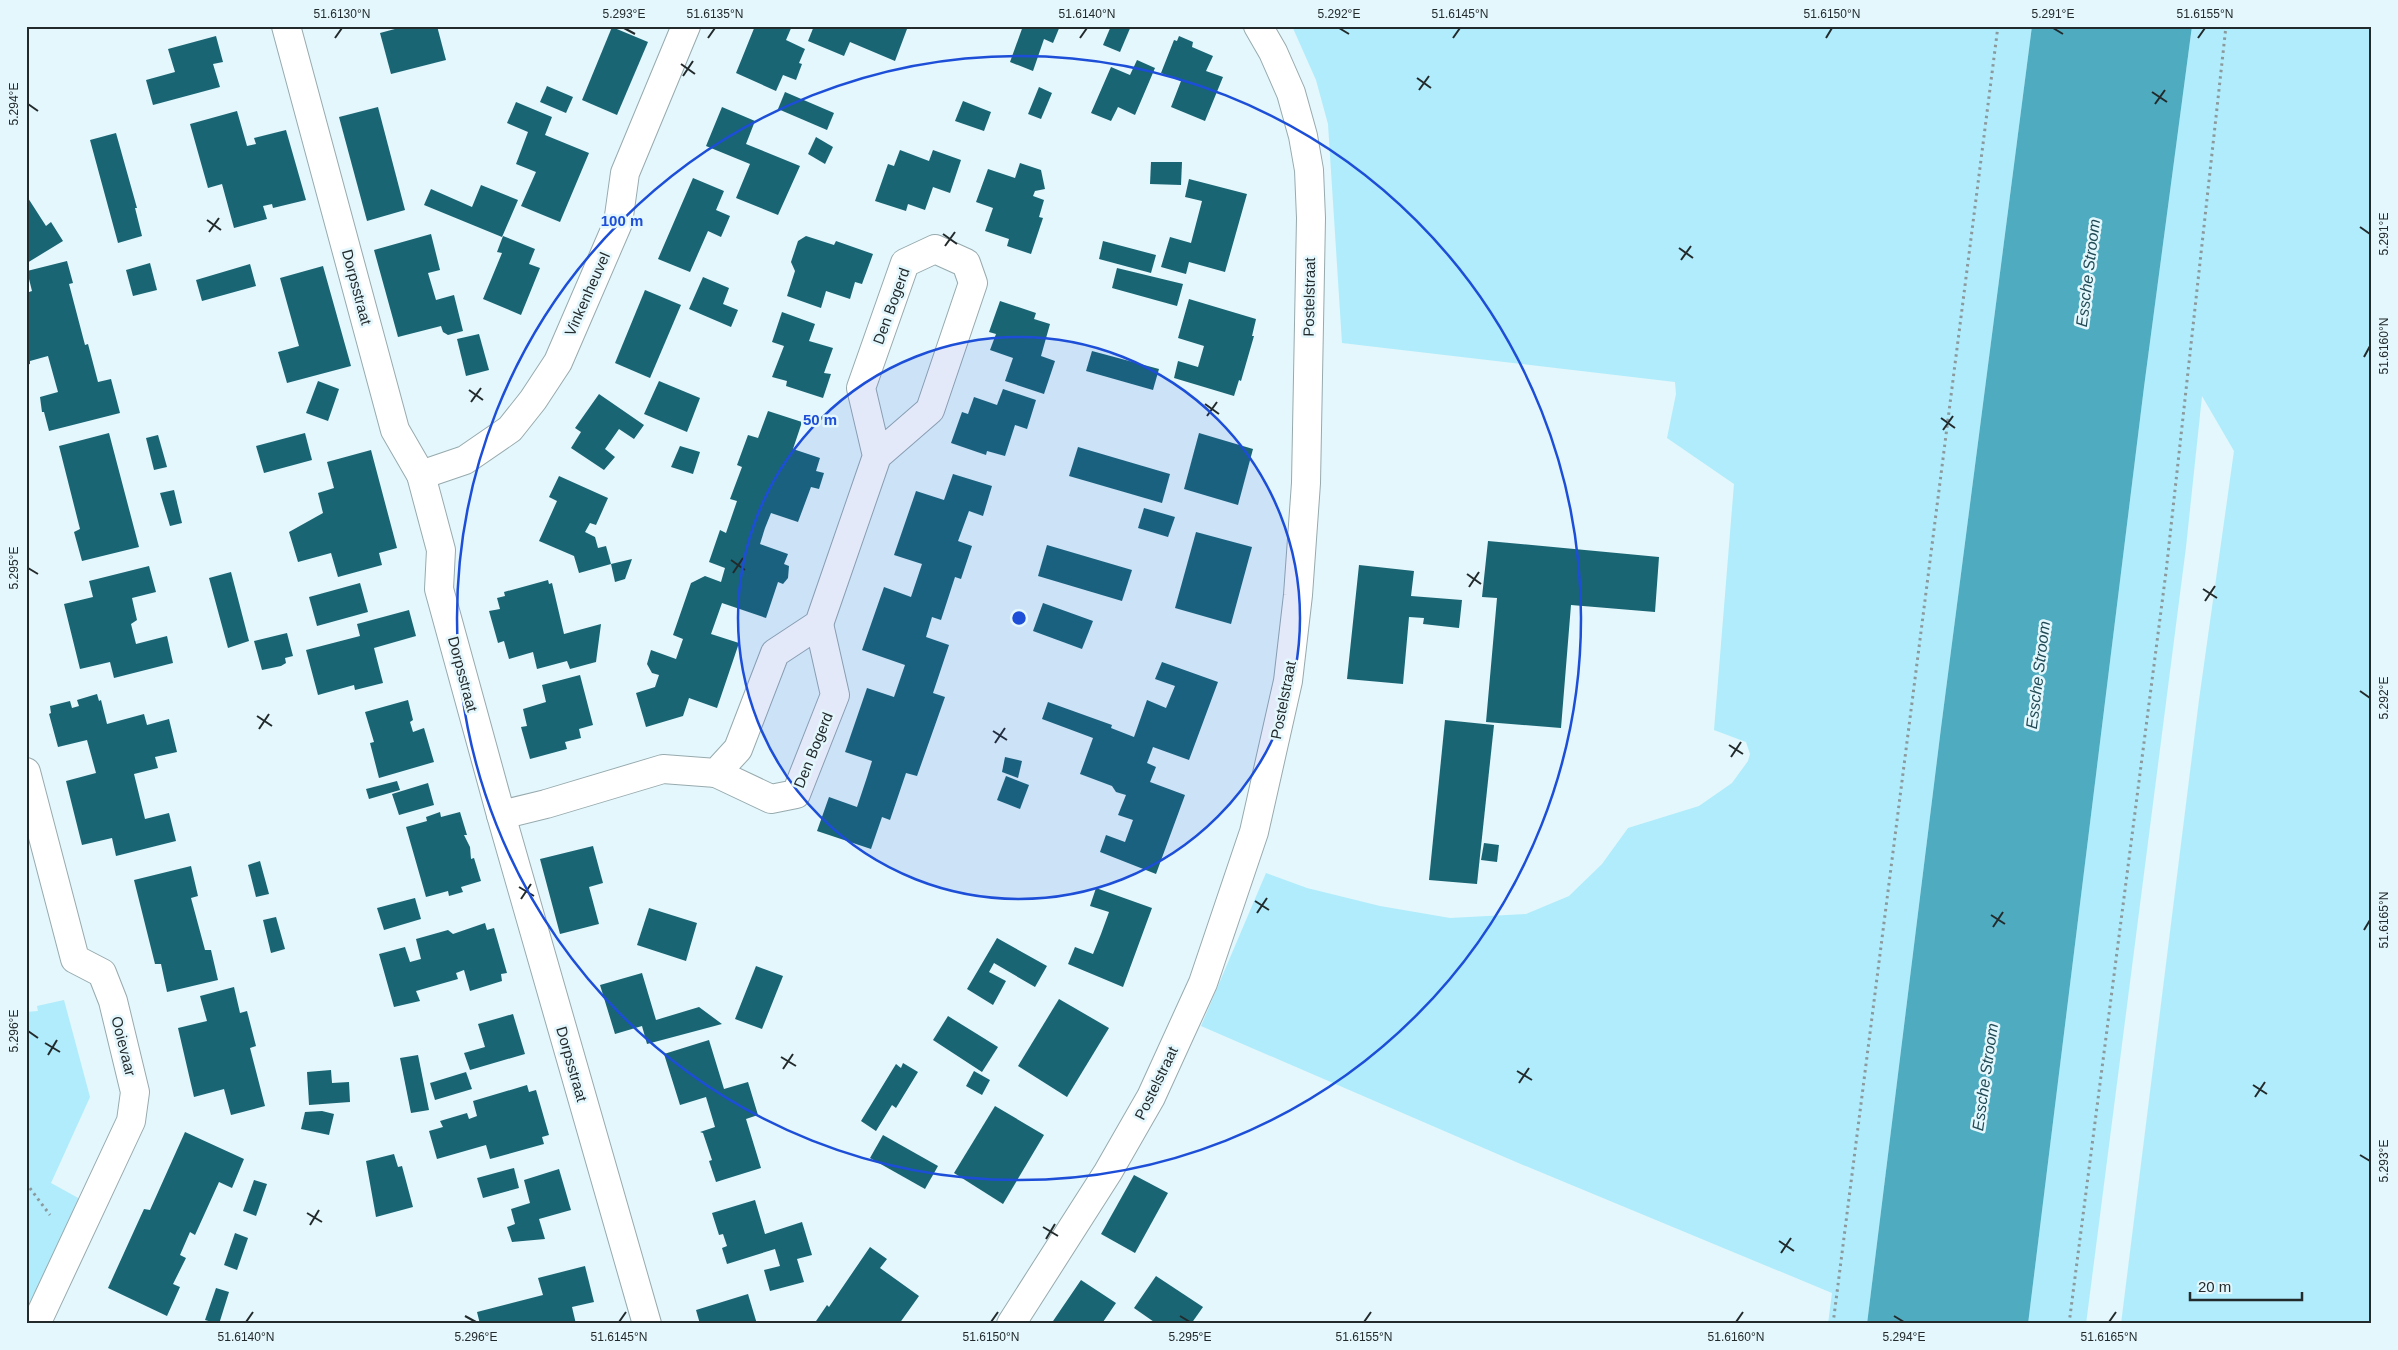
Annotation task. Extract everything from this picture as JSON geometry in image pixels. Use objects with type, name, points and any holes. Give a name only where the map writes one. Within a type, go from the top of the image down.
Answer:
[{"type":"street","name":"Dorpsstraat","points":[[286,26],[395,430],[421,474],[441,550],[439,589],[501,815],[647,1324]]},
{"type":"street","name":"Vinkenheuvel","points":[[421,474],[465,460],[510,429],[533,400],[558,362],[618,223],[625,173],[686,26]]},
{"type":"street","name":"Postelstraat","points":[[1011,1324],[1108,1172],[1152,1097],[1203,983],[1254,832],[1288,681],[1298,595],[1306,482],[1311,218],[1309,170],[1303,136],[1291,92],[1273,52],[1258,26]]},
{"type":"street","name":"Den Bogerd","points":[[501,815],[546,804],[663,768],[716,773],[770,799],[796,794],[836,695],[819,624],[877,456],[930,410],[973,283],[966,263],[935,249],[905,262],[862,388],[877,456]]},
{"type":"street","points":[[716,773],[738,750],[775,653],[819,624]]},
{"type":"street","name":"Ooievaar","points":[[26,772],[76,959],[102,973],[113,1001],[135,1092],[131,1121],[36,1324]]},
{"type":"path","points":[[1833,1324],[1998,26]]},
{"type":"path","points":[[2069,1324],[2166,572],[2226,26]]},
{"type":"shaded area","points":[[1292,26],[2032,26],[1941,728],[1867,1324],[1828,1324],[1832,1293],[1516,1162],[1201,1026],[1266,873],[1307,888],[1380,906],[1450,918],[1526,914],[1569,896],[1602,864],[1628,828],[1699,806],[1732,783],[1748,761],[1750,754],[1746,742],[1714,730],[1734,484],[1667,438],[1676,394],[1675,382],[1342,343],[1328,124],[1316,80]]},
{"type":"shaded area","points":[[2192,26],[2372,26],[2372,1324],[2121,1324],[2199,700],[2234,451],[2202,396],[2186,547],[2086,1324],[2028,1324],[2144,387]]},
{"type":"shaded area","points":[[64,1000],[90,1097],[51,1183],[80,1199],[26,1315],[26,1012],[38,1011],[37,1006]]},
{"type":"water","name":"Essche Stroom","points":[[2032,26],[2192,26],[2144,387],[2028,1324],[1867,1324],[1941,728]]},
{"type":"building","points":[[406,26],[437,26],[446,60],[391,74],[380,33]]},
{"type":"building","points":[[755,26],[792,26],[786,40],[805,49],[799,63],[802,64],[796,80],[783,75],[776,91],[736,73]]},
{"type":"building","points":[[814,26],[899,26],[907,29],[895,61],[850,42],[844,56],[808,41]]},
{"type":"building","points":[[1023,26],[1060,26],[1053,43],[1044,39],[1033,71],[1010,62]]},
{"type":"building","points":[[1111,26],[1131,26],[1120,52],[1103,45]]},
{"type":"building","points":[[612,27],[648,42],[617,115],[582,100]]},
{"type":"building","points":[[216,36],[223,62],[213,64],[220,87],[153,105],[146,80],[175,72],[168,49]]},
{"type":"building","points":[[1179,36],[1193,42],[1192,47],[1213,56],[1206,71],[1223,77],[1205,121],[1171,107],[1181,81],[1161,73],[1174,40],[1177,41]]},
{"type":"building","points":[[1137,60],[1155,68],[1135,115],[1118,107],[1111,121],[1091,113],[1111,67],[1130,75]]},
{"type":"building","points":[[547,86],[573,97],[566,113],[540,102]]},
{"type":"building","points":[[1039,87],[1052,93],[1041,119],[1028,114]]},
{"type":"building","points":[[785,92],[834,113],[827,130],[778,109]]},
{"type":"building","points":[[963,101],[991,112],[984,131],[955,121]]},
{"type":"building","points":[[516,102],[552,117],[545,135],[589,153],[560,222],[521,206],[536,172],[516,164],[528,132],[507,123]]},
{"type":"building","points":[[378,107],[405,210],[367,221],[339,117]]},
{"type":"building","points":[[722,107],[755,121],[746,144],[800,166],[778,215],[736,198],[750,164],[706,146]]},
{"type":"building","points":[[237,111],[247,146],[256,144],[254,138],[286,130],[306,200],[273,208],[272,204],[263,206],[267,219],[234,228],[222,184],[208,188],[190,124]]},
{"type":"building","points":[[116,133],[137,208],[135,208],[142,236],[118,243],[90,140]]},
{"type":"building","points":[[816,137],[833,147],[825,164],[808,154]]},
{"type":"building","points":[[900,150],[929,161],[933,150],[961,160],[950,193],[933,187],[925,210],[908,204],[906,211],[875,201],[888,164],[894,166]]},
{"type":"building","points":[[1151,162],[1182,162],[1181,185],[1150,184]]},
{"type":"building","points":[[1020,163],[1041,170],[1045,189],[1035,191],[1033,196],[1044,200],[1039,217],[1043,218],[1031,254],[1007,246],[1009,239],[985,231],[993,208],[976,202],[988,169],[1015,178]]},
{"type":"building","points":[[693,178],[724,191],[716,210],[730,216],[721,237],[708,231],[690,272],[658,259]]},
{"type":"building","points":[[1189,179],[1247,194],[1225,272],[1189,262],[1186,274],[1161,267],[1170,237],[1191,243],[1202,201],[1185,197]]},
{"type":"building","points":[[481,185],[518,200],[502,237],[424,205],[431,189],[472,207]]},
{"type":"building","points":[[28,198],[46,226],[51,222],[63,241],[27,263],[26,199]]},
{"type":"building","points":[[431,234],[440,270],[428,273],[436,300],[454,295],[463,331],[448,335],[443,332],[441,326],[398,337],[374,250]]},
{"type":"building","points":[[503,236],[535,249],[529,264],[540,268],[521,315],[483,299],[502,253],[497,252]]},
{"type":"building","points":[[806,236],[834,245],[836,241],[873,254],[862,284],[855,282],[850,299],[826,291],[821,308],[787,296],[795,271],[791,262],[798,241]]},
{"type":"building","points":[[1103,241],[1156,255],[1151,273],[1099,259]]},
{"type":"building","points":[[67,261],[73,283],[69,284],[85,345],[88,344],[98,382],[111,379],[120,413],[49,431],[44,412],[42,412],[40,397],[58,392],[48,356],[30,361],[30,364],[26,365],[26,293],[32,291],[27,271]]},
{"type":"building","points":[[150,263],[157,290],[133,296],[126,270]]},
{"type":"building","points":[[250,264],[256,286],[202,301],[196,280]]},
{"type":"building","points":[[323,266],[351,366],[287,383],[278,352],[299,346],[280,278]]},
{"type":"building","points":[[1117,268],[1183,284],[1177,306],[1112,288]]},
{"type":"building","points":[[703,277],[729,288],[723,304],[738,310],[731,327],[689,309]]},
{"type":"building","points":[[645,290],[681,305],[650,378],[615,363]]},
{"type":"building","points":[[1189,299],[1256,319],[1252,336],[1254,336],[1241,381],[1239,380],[1234,396],[1174,378],[1178,361],[1198,367],[1204,346],[1178,338]]},
{"type":"building","points":[[1000,301],[1036,313],[1034,319],[1050,324],[1041,356],[1055,361],[1044,394],[1005,381],[1013,358],[990,350],[996,334],[989,332]]},
{"type":"building","points":[[782,312],[815,324],[809,341],[833,348],[824,373],[831,374],[823,398],[786,386],[787,381],[772,377],[784,346],[772,342]]},
{"type":"building","points":[[479,334],[489,370],[466,376],[457,339]]},
{"type":"building","points":[[1092,351],[1159,369],[1153,390],[1086,371]]},
{"type":"building","points":[[318,381],[339,389],[328,421],[306,413]]},
{"type":"building","points":[[659,381],[700,398],[687,432],[644,414]]},
{"type":"building","points":[[1003,389],[1036,400],[1027,429],[1015,425],[1005,456],[987,451],[986,455],[951,443],[962,412],[968,414],[974,397],[997,405]]},
{"type":"building","points":[[599,394],[644,425],[634,439],[619,429],[605,449],[615,457],[604,470],[571,448],[581,432],[575,428]]},
{"type":"building","points":[[768,411],[802,422],[793,449],[820,458],[816,471],[824,473],[819,489],[811,487],[798,522],[771,513],[765,528],[760,544],[788,554],[784,564],[789,566],[788,578],[783,584],[778,582],[766,618],[722,603],[711,634],[739,643],[717,708],[689,698],[683,716],[646,727],[636,693],[655,687],[659,675],[652,673],[647,664],[651,650],[676,659],[683,639],[673,635],[691,583],[705,576],[721,582],[725,568],[709,562],[720,530],[726,533],[737,501],[730,499],[742,467],[737,465],[748,435],[758,438]]},
{"type":"building","points":[[109,433],[139,547],[82,561],[74,532],[80,529],[59,446]]},
{"type":"building","points":[[305,433],[312,460],[264,473],[256,446]]},
{"type":"building","points":[[1199,433],[1253,449],[1238,505],[1184,489]]},
{"type":"building","points":[[158,435],[167,467],[154,470],[146,438]]},
{"type":"building","points":[[680,446],[700,452],[693,474],[671,467]]},
{"type":"building","points":[[1078,447],[1170,474],[1162,503],[1069,476]]},
{"type":"building","points":[[371,450],[397,548],[379,553],[382,565],[338,577],[331,553],[298,562],[289,532],[323,513],[318,493],[334,488],[327,462]]},
{"type":"building","points":[[953,474],[992,486],[983,516],[969,511],[958,541],[972,546],[961,579],[955,577],[941,620],[932,617],[926,637],[949,645],[933,693],[945,697],[917,776],[906,773],[890,820],[882,817],[871,849],[817,831],[829,797],[857,807],[872,761],[845,752],[867,688],[894,697],[905,665],[862,650],[884,587],[911,597],[922,564],[894,555],[916,491],[944,500]]},
{"type":"building","points":[[559,476],[608,498],[596,525],[590,523],[585,532],[595,537],[598,548],[606,546],[611,564],[579,573],[574,556],[539,541],[557,501],[549,497]]},
{"type":"building","points":[[174,490],[182,523],[170,526],[160,493]]},
{"type":"building","points":[[1144,508],[1175,517],[1168,537],[1138,528]]},
{"type":"building","points":[[1196,532],[1252,547],[1231,624],[1175,608]]},
{"type":"building","points":[[1488,541],[1659,557],[1655,612],[1571,605],[1561,728],[1486,722],[1497,598],[1482,597]]},
{"type":"building","points":[[1047,545],[1132,570],[1122,601],[1038,576]]},
{"type":"building","points":[[632,559],[625,579],[615,582],[611,564]]},
{"type":"building","points":[[1359,565],[1414,571],[1411,596],[1462,600],[1459,628],[1423,624],[1424,618],[1409,617],[1403,684],[1347,679]]},
{"type":"building","points":[[149,566],[156,592],[132,598],[137,620],[131,624],[136,644],[167,636],[173,663],[114,678],[110,662],[80,669],[64,604],[93,597],[89,581]]},
{"type":"building","points":[[231,572],[249,641],[228,648],[209,578]]},
{"type":"building","points":[[548,580],[549,584],[552,583],[564,634],[601,624],[596,662],[570,669],[567,661],[537,669],[533,652],[509,659],[504,641],[498,643],[489,611],[500,609],[497,598],[505,596],[504,592]]},
{"type":"building","points":[[360,583],[368,612],[317,626],[309,597]]},
{"type":"building","points":[[1043,603],[1093,621],[1082,649],[1033,631]]},
{"type":"building","points":[[409,610],[416,636],[374,648],[383,683],[355,690],[354,685],[318,695],[306,650],[360,636],[357,624]]},
{"type":"building","points":[[287,633],[293,656],[285,658],[286,663],[281,666],[262,670],[254,641]]},
{"type":"building","points":[[1162,662],[1218,682],[1189,760],[1153,747],[1147,763],[1156,767],[1150,782],[1185,795],[1156,874],[1100,852],[1106,835],[1125,842],[1133,820],[1118,815],[1126,795],[1116,792],[1112,786],[1080,774],[1093,738],[1042,719],[1048,702],[1112,725],[1111,728],[1134,737],[1147,700],[1166,708],[1175,686],[1155,679]]},
{"type":"building","points":[[580,675],[593,725],[579,729],[581,738],[565,742],[567,749],[530,759],[521,727],[527,726],[523,709],[546,702],[542,685]]},
{"type":"building","points":[[97,694],[99,701],[101,700],[107,724],[144,714],[147,725],[169,719],[177,752],[155,757],[158,768],[134,774],[145,819],[169,813],[176,841],[116,856],[112,838],[82,845],[66,781],[96,773],[87,740],[58,747],[49,714],[51,713],[50,706],[70,701],[72,708],[79,706],[77,700]]},
{"type":"building","points":[[408,700],[413,720],[410,722],[413,732],[424,728],[434,762],[379,778],[370,743],[374,742],[365,712]]},
{"type":"building","points":[[1445,720],[1494,725],[1477,884],[1429,880]]},
{"type":"building","points":[[1005,757],[1022,761],[1018,778],[1002,772]]},
{"type":"building","points":[[1006,776],[1029,785],[1020,809],[997,800]]},
{"type":"building","points":[[397,781],[400,790],[369,799],[366,789]]},
{"type":"building","points":[[428,783],[434,805],[399,815],[392,794]]},
{"type":"building","points":[[440,812],[441,817],[460,812],[467,835],[464,835],[470,847],[471,859],[474,858],[481,881],[461,887],[463,892],[449,896],[448,891],[426,897],[406,827],[427,821],[426,817]]},
{"type":"building","points":[[1484,843],[1499,845],[1497,862],[1481,860]]},
{"type":"building","points":[[593,846],[603,883],[589,887],[599,924],[560,934],[540,859]]},
{"type":"building","points":[[260,861],[269,894],[256,897],[248,865]]},
{"type":"building","points":[[191,866],[198,896],[191,898],[205,950],[211,950],[218,980],[167,992],[161,964],[155,964],[134,880]]},
{"type":"building","points":[[1096,888],[1152,908],[1123,987],[1068,964],[1075,947],[1093,954],[1101,934],[1109,912],[1090,906]]},
{"type":"building","points":[[415,898],[421,919],[384,930],[377,908]]},
{"type":"building","points":[[649,908],[697,923],[686,961],[637,945]]},
{"type":"building","points":[[276,917],[285,949],[271,953],[263,920]]},
{"type":"building","points":[[485,923],[487,930],[494,928],[507,973],[501,974],[502,981],[470,991],[464,970],[456,973],[458,979],[416,991],[420,1001],[394,1007],[379,954],[405,947],[410,962],[421,959],[416,939],[448,930],[453,934]]},
{"type":"building","points":[[997,938],[1047,966],[1035,987],[994,963],[989,972],[1006,981],[993,1005],[967,989]]},
{"type":"building","points":[[756,966],[783,976],[762,1029],[735,1019]]},
{"type":"building","points":[[642,973],[656,1020],[699,1007],[722,1024],[647,1044],[642,1026],[615,1034],[600,985]]},
{"type":"building","points":[[234,987],[240,1013],[247,1011],[256,1046],[250,1048],[265,1106],[231,1115],[224,1089],[194,1097],[178,1028],[207,1021],[200,996]]},
{"type":"building","points":[[1059,999],[1109,1028],[1067,1097],[1018,1066]]},
{"type":"building","points":[[513,1014],[525,1054],[470,1070],[464,1053],[485,1047],[478,1024]]},
{"type":"building","points":[[948,1016],[998,1047],[982,1072],[933,1040]]},
{"type":"building","points":[[709,1040],[724,1089],[748,1082],[758,1115],[746,1119],[761,1168],[716,1182],[709,1161],[712,1160],[703,1133],[700,1132],[715,1127],[706,1097],[680,1105],[664,1054]]},
{"type":"building","points":[[418,1055],[429,1110],[411,1113],[400,1058]]},
{"type":"building","points":[[903,1063],[918,1072],[896,1108],[892,1105],[876,1131],[861,1121],[896,1064],[901,1068]]},
{"type":"building","points":[[331,1070],[332,1083],[349,1082],[350,1102],[309,1105],[307,1072]]},
{"type":"building","points":[[974,1071],[990,1080],[982,1095],[966,1086]]},
{"type":"building","points":[[466,1072],[472,1089],[435,1100],[430,1083]]},
{"type":"building","points":[[527,1085],[529,1092],[536,1090],[549,1135],[542,1137],[544,1144],[490,1159],[486,1145],[437,1159],[429,1131],[443,1127],[440,1121],[467,1113],[469,1119],[477,1116],[473,1101]]},
{"type":"building","points":[[995,1106],[1044,1135],[1003,1204],[954,1173]]},
{"type":"building","points":[[322,1111],[334,1114],[329,1135],[301,1129],[305,1112]]},
{"type":"building","points":[[185,1132],[244,1159],[232,1188],[219,1182],[195,1235],[190,1232],[180,1255],[186,1258],[173,1284],[180,1287],[167,1316],[108,1288],[144,1209],[150,1210]]},
{"type":"building","points":[[883,1135],[938,1166],[925,1189],[870,1158]]},
{"type":"building","points":[[394,1154],[398,1167],[402,1166],[413,1207],[376,1217],[366,1161]]},
{"type":"building","points":[[514,1168],[519,1188],[483,1198],[477,1178]]},
{"type":"building","points":[[559,1169],[571,1210],[539,1219],[545,1239],[512,1242],[507,1227],[515,1224],[511,1209],[530,1203],[524,1180]]},
{"type":"building","points":[[1134,1175],[1168,1193],[1135,1253],[1101,1234]]},
{"type":"building","points":[[254,1180],[267,1184],[256,1216],[243,1211]]},
{"type":"building","points":[[755,1200],[765,1234],[802,1222],[812,1255],[797,1259],[804,1282],[770,1291],[764,1270],[780,1266],[775,1249],[727,1264],[722,1248],[727,1246],[723,1234],[719,1235],[712,1213]]},
{"type":"building","points":[[235,1233],[248,1238],[237,1270],[224,1265]]},
{"type":"building","points":[[870,1247],[887,1259],[880,1268],[919,1296],[899,1324],[885,1324],[882,1321],[880,1324],[814,1324],[827,1305],[829,1307]]},
{"type":"building","points":[[585,1266],[594,1302],[572,1307],[576,1324],[480,1324],[477,1312],[543,1295],[538,1278]]},
{"type":"building","points":[[1156,1276],[1203,1307],[1191,1324],[1157,1324],[1134,1308]]},
{"type":"building","points":[[1081,1280],[1116,1303],[1103,1322],[1106,1324],[1051,1324]]},
{"type":"building","points":[[216,1288],[229,1292],[219,1324],[205,1320]]},
{"type":"building","points":[[748,1294],[757,1324],[700,1324],[696,1310]]}]
